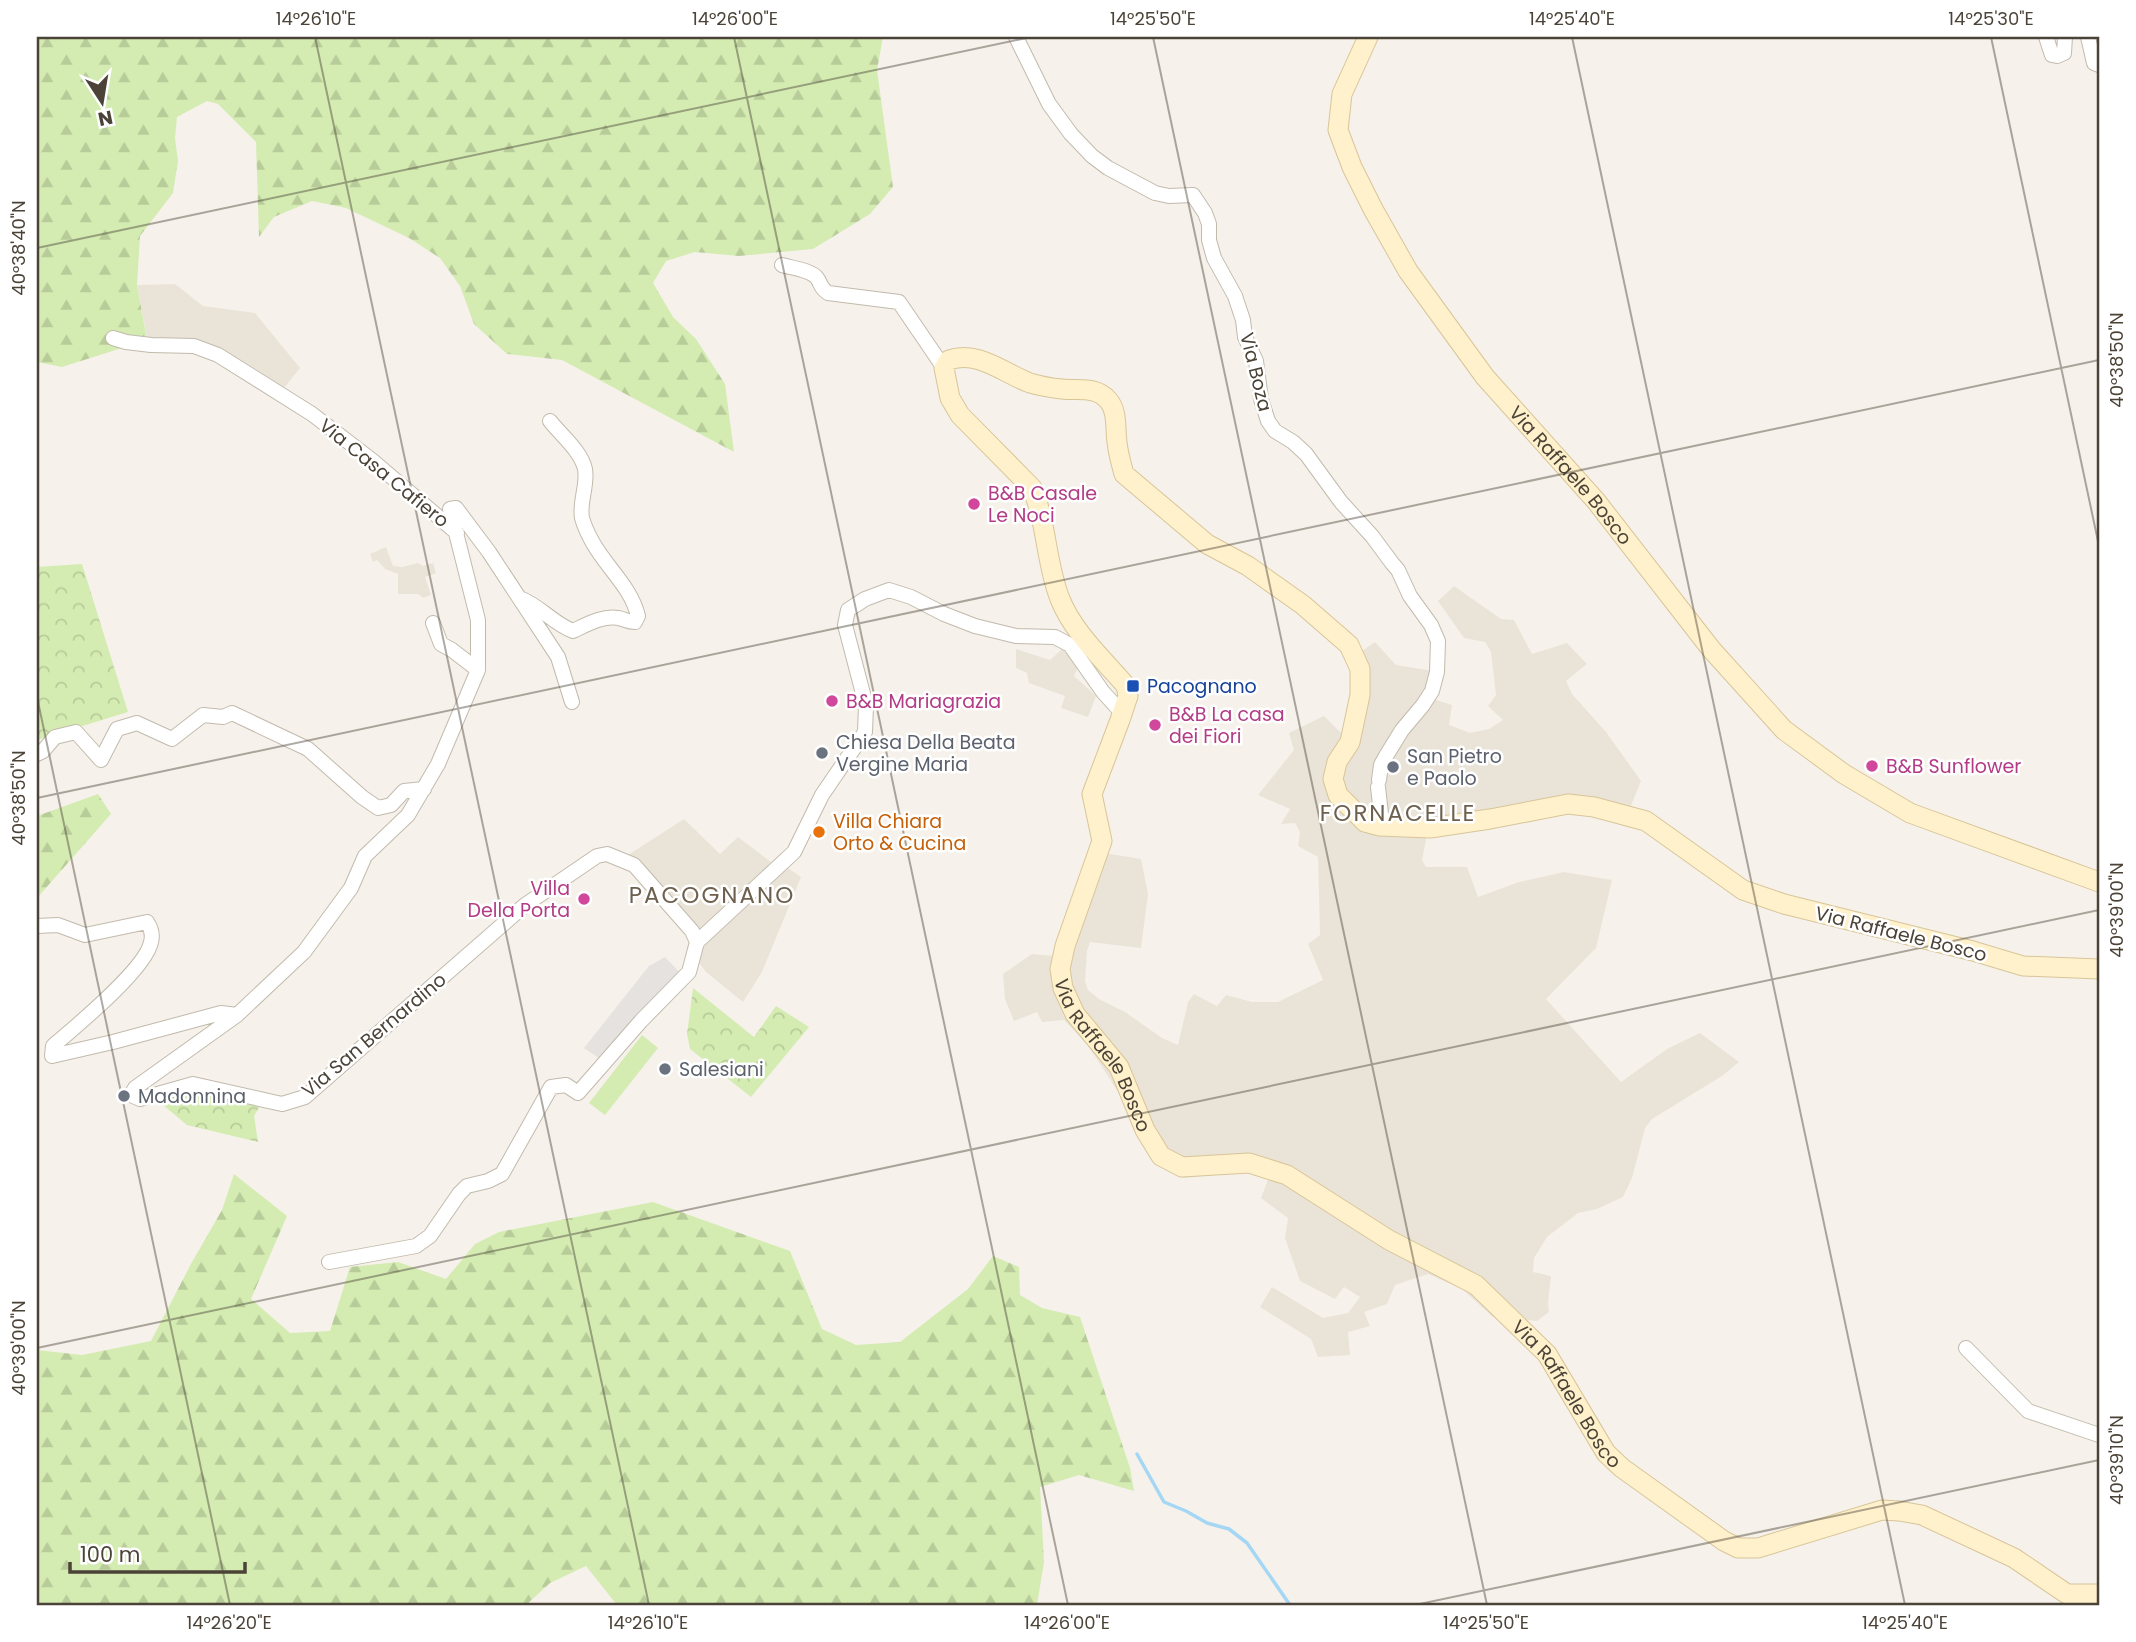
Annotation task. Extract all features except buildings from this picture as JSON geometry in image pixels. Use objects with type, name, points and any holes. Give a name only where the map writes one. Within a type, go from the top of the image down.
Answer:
[{"type":"street","name":"Via Boza","points":[[1016,37],[1049,104],[1071,134],[1093,156],[1108,168],[1155,193],[1193,195],[1200,204],[1209,224],[1209,240],[1214,258],[1235,296],[1245,337],[1256,361],[1261,399],[1268,421],[1275,431],[1306,454],[1341,502],[1372,536],[1398,570],[1410,596],[1431,625],[1438,647],[1437,672],[1432,691],[1406,724],[1381,765],[1380,826]]},
{"type":"street","name":"Via Raffaele Bosco","points":[[1368,37],[1342,94],[1338,130],[1352,167],[1373,209],[1408,271],[1485,377],[1596,500],[1711,649],[1784,730],[1844,774],[1910,813],[2099,882]]},
{"type":"street","points":[[2046,37],[2052,55],[2057,56],[2064,54],[2065,37]]},
{"type":"street","points":[[2088,37],[2094,63],[2099,65]]},
{"type":"street","points":[[2099,38],[2099,48]]},
{"type":"street","points":[[782,265],[813,274],[822,290],[828,293],[899,302],[944,368]]},
{"type":"street","name":"Via Casa Cafiero","points":[[113,338],[151,345],[194,346],[218,355],[312,414],[373,461],[457,533]]},
{"type":"street","name":"Via Raffaele Bosco","points":[[2099,969],[2023,967],[1973,951],[1784,904],[1743,890],[1646,821],[1594,807],[1568,804],[1490,820],[1430,828],[1380,826],[1365,822],[1344,803],[1335,789],[1333,779],[1337,762],[1350,741],[1360,695],[1360,669],[1349,645],[1303,605],[1248,566],[1207,544],[1125,474],[1116,440],[1117,424],[1110,402],[1102,394],[1088,389],[1064,390],[1031,383],[969,356],[949,360],[944,368],[950,398],[960,415],[1032,488],[1038,502],[1060,600],[1077,629],[1126,686],[1128,696],[1092,794],[1102,841],[1059,969],[1063,988],[1075,1014],[1119,1068],[1145,1130],[1160,1156],[1182,1167],[1249,1163],[1287,1175],[1389,1240],[1476,1285],[1547,1354],[1606,1453],[1633,1476],[1724,1541],[1738,1548],[1758,1548],[1882,1510],[1899,1511],[1922,1515],[2014,1558],[2067,1594],[2099,1594]]},
{"type":"street","points":[[520,598],[538,607],[562,627],[573,631],[591,622],[613,618],[635,622],[638,616],[635,605],[618,577],[593,544],[582,517],[584,467],[577,453],[550,421]]},
{"type":"street","name":"Via Casa Cafiero","points":[[457,533],[450,509],[457,508],[558,657],[572,702]]},
{"type":"street","name":"Via San Bernardino","points":[[457,533],[478,620],[478,670],[438,764],[424,789],[408,815],[365,856],[351,888],[304,952],[237,1015],[135,1088],[133,1096],[140,1099],[193,1084],[282,1104],[304,1097],[525,905],[597,856],[607,854],[634,865],[692,931],[697,942]]},
{"type":"street","points":[[329,1262],[416,1246],[430,1236],[467,1186],[502,1174],[551,1087],[566,1085],[578,1093],[641,1021],[689,972],[697,942],[794,852],[822,795],[864,732],[866,705],[845,625],[848,610],[865,599],[888,590],[911,597],[975,626],[1016,636],[1055,637],[1070,645],[1102,692],[1122,713]]},
{"type":"street","points":[[433,623],[441,644],[478,670]]},
{"type":"street","points":[[37,754],[55,737],[76,732],[101,760],[117,729],[137,723],[172,739],[203,715],[223,716],[232,713],[308,749],[378,808],[391,805],[404,791],[424,789]]},
{"type":"street","points":[[37,926],[58,925],[85,934],[147,922],[151,928],[151,944],[137,967],[94,1012],[53,1045],[52,1056],[220,1013],[237,1015]]},
{"type":"street","points":[[1966,1348],[2028,1410],[2099,1435]]},
{"type":"shaded area","points":[[175,284],[203,306],[255,313],[300,368],[276,398],[211,356],[149,348],[137,285]]},
{"type":"shaded area","points":[[386,547],[393,566],[418,563],[423,566],[433,563],[436,573],[425,577],[431,595],[423,598],[418,594],[398,594],[398,574],[385,569],[377,560],[373,562],[370,554]]},
{"type":"shaded area","points":[[1454,586],[1501,619],[1514,620],[1532,654],[1567,643],[1587,664],[1566,681],[1572,694],[1606,732],[1641,781],[1630,808],[1560,811],[1427,834],[1422,860],[1426,867],[1467,867],[1478,897],[1519,882],[1564,872],[1612,880],[1596,948],[1546,999],[1621,1082],[1667,1049],[1700,1033],[1739,1062],[1722,1076],[1652,1119],[1645,1128],[1632,1178],[1623,1197],[1597,1209],[1578,1213],[1547,1237],[1534,1258],[1533,1272],[1551,1276],[1549,1312],[1537,1321],[1493,1317],[1462,1289],[1428,1274],[1395,1285],[1387,1304],[1364,1312],[1370,1326],[1348,1332],[1350,1355],[1318,1357],[1311,1339],[1260,1307],[1272,1287],[1323,1318],[1348,1313],[1360,1297],[1344,1287],[1335,1299],[1300,1281],[1285,1238],[1288,1218],[1261,1198],[1269,1177],[1251,1171],[1184,1178],[1158,1166],[1140,1138],[1128,1107],[1087,1044],[1064,1020],[1042,1022],[1037,1012],[1014,1021],[1005,999],[1003,974],[1032,954],[1055,956],[1092,851],[1141,859],[1148,894],[1141,948],[1090,942],[1085,981],[1088,990],[1162,1038],[1178,1045],[1188,1002],[1194,994],[1217,1006],[1226,995],[1252,1002],[1278,1002],[1323,980],[1308,944],[1320,935],[1318,857],[1298,846],[1300,832],[1295,823],[1281,824],[1290,809],[1258,795],[1294,750],[1289,733],[1324,716],[1343,735],[1351,725],[1352,658],[1375,642],[1396,665],[1434,671],[1433,699],[1452,705],[1449,725],[1470,733],[1489,729],[1503,720],[1488,706],[1496,695],[1491,652],[1485,642],[1464,638],[1438,601]]},
{"type":"shaded area","points":[[1016,649],[1050,660],[1062,649],[1079,665],[1074,676],[1096,696],[1088,717],[1061,708],[1065,696],[1029,683],[1027,673],[1016,668]]},
{"type":"shaded area","points":[[684,819],[720,854],[738,837],[771,862],[720,914],[697,933],[628,855]]},
{"type":"shaded area","points":[[785,866],[801,877],[762,972],[743,1002],[706,972],[697,960],[699,950]]},
{"type":"shaded area","points":[[665,957],[682,975],[600,1059],[584,1048],[649,966]]},
{"type":"green space","points":[[37,37],[883,37],[877,70],[893,187],[870,214],[813,249],[739,256],[695,252],[666,261],[653,283],[673,317],[696,339],[725,384],[734,452],[562,360],[507,354],[474,324],[460,286],[440,258],[409,238],[346,208],[312,201],[274,217],[259,237],[256,142],[218,104],[207,101],[177,117],[175,138],[178,161],[173,193],[140,236],[137,285],[147,340],[62,367],[37,362]]},
{"type":"green space","points":[[82,564],[128,712],[37,740],[37,567]]},
{"type":"green space","points":[[98,794],[111,814],[37,898],[37,816]]},
{"type":"green space","points":[[693,988],[754,1037],[776,1006],[809,1027],[751,1097],[690,1049],[687,1034]]},
{"type":"green space","points":[[642,1035],[658,1048],[605,1115],[589,1103]]},
{"type":"green space","points":[[194,1088],[261,1104],[254,1116],[258,1142],[187,1125],[157,1100]]},
{"type":"green space","points":[[234,1174],[287,1216],[251,1299],[290,1333],[330,1331],[350,1267],[398,1262],[446,1279],[475,1244],[499,1232],[653,1202],[790,1251],[822,1329],[856,1345],[900,1342],[968,1289],[993,1256],[1019,1267],[1020,1295],[1042,1308],[1080,1317],[1130,1468],[1134,1491],[1079,1475],[1040,1487],[1044,1562],[1037,1605],[617,1605],[586,1566],[550,1583],[526,1605],[37,1605],[37,1350],[82,1355],[151,1341],[222,1210]]},
{"type":"waterway","points":[[1137,1454],[1164,1502],[1207,1523],[1229,1529],[1247,1543],[1290,1605]]},
{"type":"place","name":"B&B Casale Le Noci","points":[[974,504]]},
{"type":"place","name":"Pacognano","points":[[1133,686]]},
{"type":"place","name":"B&B Mariagrazia","points":[[832,701]]},
{"type":"place","name":"B&B La casa dei Fiori","points":[[1155,725]]},
{"type":"place","name":"Chiesa Della Beata Vergine Maria","points":[[822,753]]},
{"type":"place","name":"B&B Sunflower","points":[[1872,766]]},
{"type":"place","name":"San Pietro e Paolo","points":[[1393,767]]},
{"type":"place","name":"Villa Chiara Orto & Cucina","points":[[819,832]]},
{"type":"place","name":"Villa Della Porta","points":[[584,899]]},
{"type":"place","name":"Salesiani","points":[[665,1069]]},
{"type":"place","name":"Madonnina","points":[[124,1096]]},
{"type":"district","name":"FORNACELLE","points":[[1398,813]]},
{"type":"district","name":"PACOGNANO","points":[[712,895]]}]
